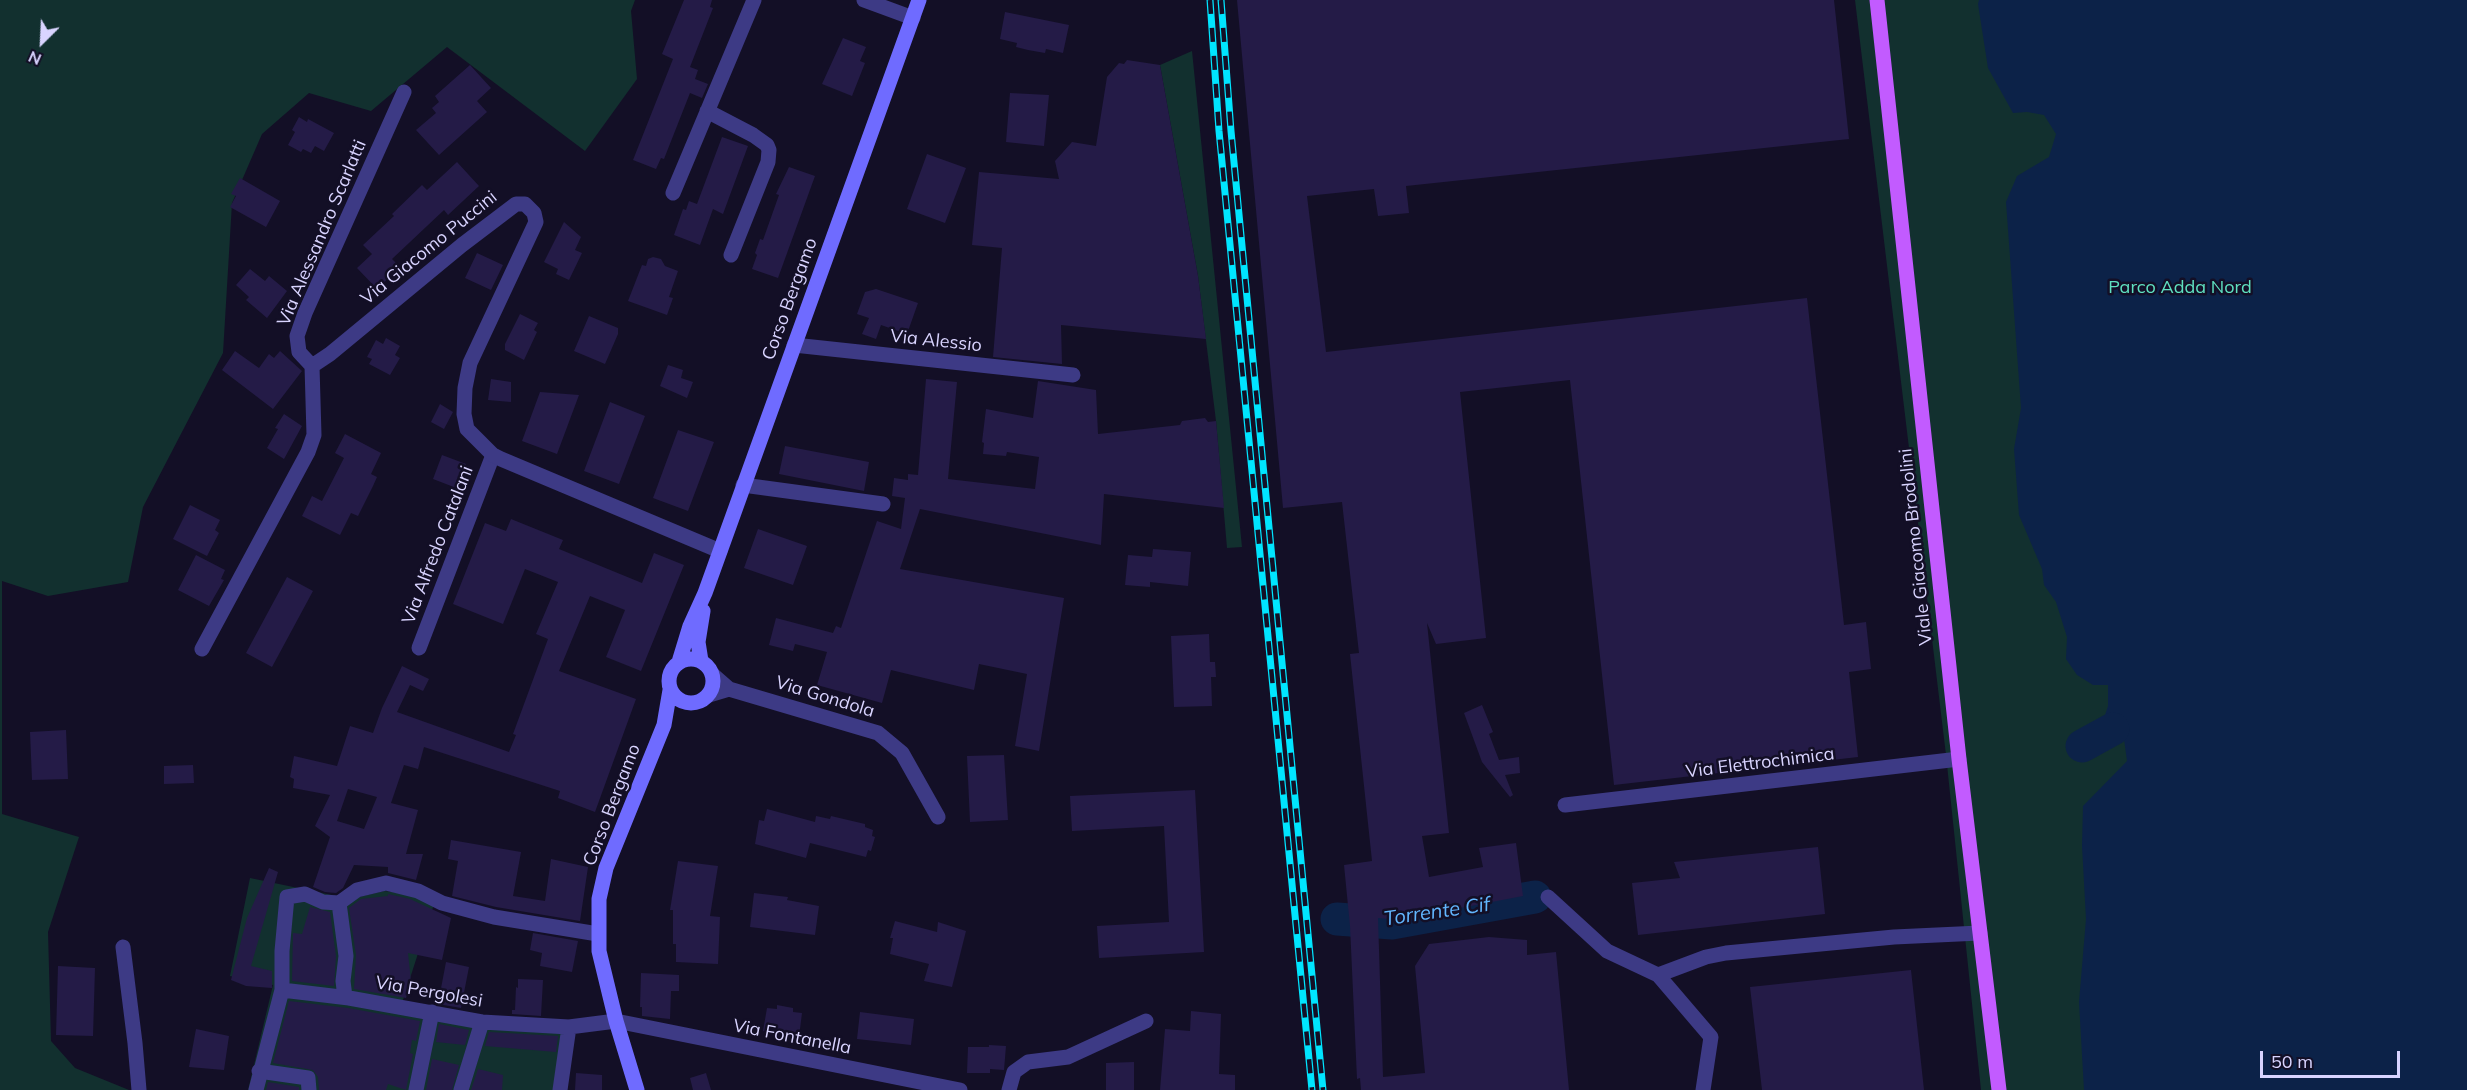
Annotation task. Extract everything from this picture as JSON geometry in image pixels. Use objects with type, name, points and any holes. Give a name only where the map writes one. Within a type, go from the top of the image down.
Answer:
[{"type":"main road","name":"Corso Bergamo","points":[[679,662],[690,626],[705,593],[919,0]]},
{"type":"main road","name":"Viale Giacomo Brodolini","points":[[1877,0],[1959,759],[2000,1090]]},
{"type":"main road","name":"Corso Bergamo","points":[[701,661],[698,642],[705,593]]},
{"type":"main road","points":[[664,725],[709,695],[714,682],[713,675],[701,661],[694,659],[679,662],[670,674],[670,690],[680,701],[695,703]]},
{"type":"main road","name":"Corso Bergamo","points":[[637,1090],[616,1021],[599,951],[599,899],[606,868],[664,725],[670,690]]},
{"type":"street","points":[[674,194],[754,0]]},
{"type":"street","points":[[864,0],[913,18]]},
{"type":"street","name":"Via Alessandro Scarlatti","points":[[202,649],[308,452],[314,435],[312,366],[299,352],[297,336],[305,313],[404,92]]},
{"type":"street","points":[[707,111],[753,135],[770,150],[768,162],[731,255]]},
{"type":"street","name":"Via Giacomo Puccini","points":[[312,366],[330,354],[462,245],[516,204],[525,204],[534,213],[536,222],[470,363],[465,388],[464,414],[467,429],[493,455],[720,551]]},
{"type":"street","name":"Via Alessio","points":[[794,345],[1073,375]]},
{"type":"street","name":"Via Alfredo Catalani","points":[[419,648],[493,455]]},
{"type":"street","points":[[743,485],[883,504]]},
{"type":"street","name":"Via Gondola","points":[[713,675],[729,689],[878,733],[902,753],[938,817]]},
{"type":"street","points":[[709,695],[729,689]]},
{"type":"street","name":"Via Elettrochimica","points":[[1565,805],[1959,759]]},
{"type":"street","points":[[256,1090],[259,1071],[282,990],[282,951],[287,897],[305,894],[322,902],[339,903],[357,890],[386,883],[418,891],[442,903],[494,916],[598,934]]},
{"type":"street","points":[[1548,897],[1607,951],[1658,975],[1711,1037],[1703,1090]]},
{"type":"street","points":[[339,903],[346,956],[343,981],[345,998]]},
{"type":"street","points":[[1658,975],[1706,957],[1726,953],[1894,937],[1980,933]]},
{"type":"street","points":[[123,947],[139,1090]]},
{"type":"street","name":"Via Pergolesi","points":[[282,990],[345,998],[482,1022],[569,1028]]},
{"type":"street","points":[[416,1090],[432,1012]]},
{"type":"street","name":"Via Fontanella","points":[[569,1028],[616,1021],[960,1090]]},
{"type":"street","points":[[1009,1090],[1014,1072],[1028,1062],[1068,1057],[1146,1021]]},
{"type":"street","points":[[461,1090],[482,1022]]},
{"type":"street","points":[[560,1090],[569,1028]]},
{"type":"street","points":[[259,1071],[308,1078],[309,1090]]},
{"type":"green space","points":[[0,0],[635,0],[631,11],[637,79],[585,151],[447,47],[371,111],[309,93],[262,134],[232,203],[223,353],[143,507],[128,582],[48,596],[2,581],[2,814],[79,837],[48,932],[51,1041],[75,1068],[129,1090],[0,1090]]},
{"type":"green space","name":"Parco Adda Nord","points":[[1855,0],[2467,0],[2467,1090],[1981,1090],[1946,755]]},
{"type":"green space","points":[[1192,51],[1242,547],[1227,548],[1216,421],[1198,276],[1160,65]]},
{"type":"green space","points":[[250,878],[351,899],[384,891],[429,896],[435,901],[402,1003],[482,1019],[565,1025],[565,1090],[248,1090],[273,985],[230,976]]},
{"type":"water","name":"Parco Adda Nord","points":[[1979,0],[2467,0],[2467,1090],[2084,1090],[2079,1002],[2086,919],[2082,846],[2083,806],[2127,761],[2124,739],[2103,721],[2108,706],[2108,685],[2093,685],[2077,675],[2066,659],[2067,637],[2056,602],[2044,585],[2042,569],[2019,515],[2014,449],[2021,408],[2006,202],[2017,176],[2049,157],[2056,134],[2044,115],[2027,112],[2013,113],[1988,68]]},
{"type":"building","points":[[684,0],[712,0],[710,7],[713,8],[690,67],[698,70],[695,79],[708,84],[702,98],[690,93],[664,159],[661,158],[656,169],[633,160],[673,59],[662,54]]},
{"type":"building","points":[[1237,0],[1834,0],[1849,139],[1406,186],[1409,213],[1378,216],[1374,189],[1307,196],[1326,352],[1807,298],[1844,625],[1866,622],[1871,669],[1849,672],[1858,757],[1614,785],[1570,380],[1460,392],[1486,638],[1436,644],[1427,623],[1449,833],[1422,836],[1429,877],[1483,867],[1479,848],[1516,843],[1523,896],[1398,920],[1378,918],[1383,1077],[1425,1073],[1415,966],[1429,944],[1489,937],[1527,940],[1527,955],[1556,952],[1569,1090],[1361,1090],[1360,1078],[1357,1079],[1350,926],[1344,865],[1372,861],[1350,654],[1359,653],[1342,502],[1283,508]]},
{"type":"building","points":[[1005,12],[1069,25],[1063,53],[1046,49],[1045,53],[1028,50],[1016,47],[1017,43],[1000,39]]},
{"type":"building","points":[[843,38],[866,47],[860,61],[865,63],[852,96],[822,84]]},
{"type":"building","points":[[1127,60],[1160,65],[1198,276],[1206,339],[1061,325],[1062,364],[993,357],[1002,248],[972,245],[979,172],[1059,179],[1055,161],[1072,142],[1096,146],[1107,77],[1119,63],[1124,64]]},
{"type":"building","points":[[470,65],[491,88],[477,101],[487,112],[439,155],[416,130],[436,113],[432,108],[439,102],[435,96]]},
{"type":"building","points":[[1010,93],[1049,95],[1044,146],[1006,142]]},
{"type":"building","points":[[299,117],[307,122],[308,119],[334,133],[324,151],[315,146],[311,153],[303,149],[301,152],[288,145]]},
{"type":"building","points":[[722,137],[748,146],[723,214],[713,209],[700,245],[674,235],[683,209],[686,210],[689,201],[697,204]]},
{"type":"building","points":[[927,154],[966,168],[945,223],[907,209]]},
{"type":"building","points":[[457,162],[479,186],[448,215],[444,210],[392,259],[400,267],[377,289],[357,268],[372,254],[363,245],[422,185],[427,190]]},
{"type":"building","points":[[789,167],[815,176],[778,278],[752,269],[760,239],[763,240],[779,195],[776,194]]},
{"type":"building","points":[[240,178],[280,201],[266,227],[230,207],[236,196],[231,194]]},
{"type":"building","points":[[564,222],[581,237],[575,250],[582,253],[569,280],[556,274],[558,269],[544,262]]},
{"type":"building","points":[[477,253],[503,265],[491,290],[465,278]]},
{"type":"building","points":[[653,257],[661,259],[665,266],[678,271],[669,297],[673,298],[667,315],[628,301],[642,265],[646,266],[648,259]]},
{"type":"building","points":[[250,269],[265,281],[269,276],[287,291],[267,318],[246,300],[249,297],[236,285]]},
{"type":"building","points":[[876,289],[918,303],[907,334],[881,325],[876,339],[862,334],[869,318],[857,314],[865,292]]},
{"type":"building","points":[[520,314],[538,323],[534,330],[537,332],[524,360],[505,350],[505,344]]},
{"type":"building","points":[[589,316],[618,328],[618,334],[605,364],[574,351]]},
{"type":"building","points":[[386,338],[400,346],[395,355],[400,358],[390,375],[369,364],[372,359],[367,357],[376,340],[383,344]]},
{"type":"building","points":[[235,351],[259,368],[269,354],[274,358],[280,351],[302,371],[273,409],[222,370]]},
{"type":"building","points":[[668,365],[683,370],[681,378],[693,382],[687,398],[660,386]]},
{"type":"building","points":[[491,379],[511,382],[511,402],[488,400]]},
{"type":"building","points":[[926,379],[957,382],[948,479],[1035,489],[1039,457],[1007,452],[1006,456],[983,454],[984,443],[982,442],[986,409],[1033,418],[1038,381],[1096,390],[1098,434],[1180,425],[1182,421],[1205,418],[1208,422],[1216,421],[1224,508],[1104,494],[1101,545],[920,509],[900,569],[1064,598],[1039,751],[1015,746],[1027,674],[979,664],[974,690],[891,670],[882,703],[817,685],[827,652],[795,644],[793,651],[769,645],[776,618],[833,633],[836,626],[841,628],[877,521],[901,529],[905,498],[892,496],[894,478],[908,480],[908,474],[918,475]]},
{"type":"building","points":[[540,392],[579,395],[557,454],[522,441]]},
{"type":"building","points":[[610,402],[645,416],[619,484],[584,471]]},
{"type":"building","points":[[440,404],[453,412],[444,429],[431,422]]},
{"type":"building","points":[[284,414],[302,426],[284,459],[267,448]]},
{"type":"building","points":[[678,430],[714,442],[688,511],[653,498]]},
{"type":"building","points":[[345,434],[381,453],[371,474],[377,477],[358,516],[351,513],[340,535],[302,516],[312,496],[322,501],[344,458],[335,453]]},
{"type":"building","points":[[785,446],[869,462],[864,491],[779,474]]},
{"type":"building","points":[[442,455],[466,464],[459,489],[433,479]]},
{"type":"building","points":[[190,505],[220,520],[215,530],[219,533],[207,556],[173,539]]},
{"type":"building","points":[[511,519],[563,540],[559,549],[642,583],[654,553],[684,565],[641,671],[606,657],[625,610],[590,596],[559,671],[636,699],[595,812],[558,798],[560,791],[424,747],[418,769],[404,765],[391,803],[418,810],[406,854],[423,854],[416,880],[388,873],[388,867],[354,865],[343,888],[336,893],[325,892],[313,887],[330,837],[315,826],[330,795],[293,788],[294,779],[290,777],[294,756],[337,766],[350,726],[373,733],[402,666],[429,679],[423,691],[410,685],[397,712],[509,752],[516,735],[513,734],[548,639],[536,634],[558,582],[525,569],[503,624],[453,604],[485,523],[506,531]],"holes":[[[348,789],[377,797],[364,829],[337,821]]]},
{"type":"building","points":[[758,529],[807,546],[793,585],[744,568]]},
{"type":"building","points":[[1153,549],[1191,552],[1188,586],[1150,582],[1150,587],[1125,585],[1128,555],[1152,557]]},
{"type":"building","points":[[196,555],[225,570],[221,579],[224,580],[209,606],[178,590]]},
{"type":"building","points":[[287,577],[313,591],[272,667],[246,653]]},
{"type":"building","points":[[1209,634],[1210,662],[1215,662],[1216,677],[1211,677],[1212,706],[1174,707],[1171,636]]},
{"type":"building","points":[[1482,705],[1493,732],[1489,734],[1499,760],[1519,757],[1520,773],[1505,775],[1513,795],[1510,797],[1482,762],[1464,713]]},
{"type":"building","points":[[66,730],[68,779],[32,780],[30,732]]},
{"type":"building","points":[[1004,755],[1008,820],[970,822],[967,756]]},
{"type":"building","points":[[193,765],[194,783],[164,784],[164,766]]},
{"type":"building","points":[[1195,790],[1204,952],[1099,958],[1097,926],[1169,922],[1164,826],[1072,831],[1070,796]]},
{"type":"building","points":[[767,809],[815,822],[816,816],[830,819],[831,816],[865,824],[865,827],[873,830],[872,836],[875,837],[871,851],[868,850],[866,857],[810,843],[806,858],[755,844],[759,820],[764,821]]},
{"type":"building","points":[[451,840],[521,852],[513,896],[545,901],[551,859],[588,867],[580,921],[496,907],[452,896],[458,861],[448,859]]},
{"type":"building","points":[[1818,847],[1825,914],[1638,935],[1632,883],[1680,878],[1674,862]]},
{"type":"building","points":[[678,861],[718,866],[710,916],[720,917],[718,964],[676,962],[676,944],[673,944],[673,910],[670,910]]},
{"type":"building","points":[[269,868],[278,872],[251,966],[272,971],[272,988],[246,986],[231,980],[247,918]]},
{"type":"building","points":[[754,893],[788,897],[787,900],[819,906],[815,935],[750,927]]},
{"type":"building","points":[[388,894],[410,899],[451,918],[442,960],[408,953],[411,981],[406,998],[354,989],[356,955],[349,908],[361,899],[388,896]]},
{"type":"building","points":[[310,907],[330,912],[336,956],[334,986],[292,981],[293,933],[302,934]]},
{"type":"building","points":[[895,921],[937,932],[938,922],[966,931],[952,987],[924,981],[929,964],[890,954],[893,938],[890,938]]},
{"type":"building","points":[[533,933],[578,941],[572,972],[540,966],[542,953],[530,950]]},
{"type":"building","points":[[446,962],[469,967],[461,1008],[438,1004]]},
{"type":"building","points":[[58,966],[95,968],[93,1036],[56,1035]]},
{"type":"building","points":[[1911,970],[1924,1090],[1762,1090],[1750,987]]},
{"type":"building","points":[[641,973],[679,975],[679,991],[671,991],[670,1019],[642,1016]]},
{"type":"building","points":[[518,979],[543,980],[541,1016],[512,1014],[512,1010],[515,1010]]},
{"type":"building","points":[[289,1001],[348,1008],[420,1021],[416,1041],[412,1040],[410,1053],[413,1054],[406,1090],[388,1084],[386,1090],[319,1090],[318,1077],[313,1070],[273,1063]]},
{"type":"building","points":[[777,1005],[793,1008],[793,1012],[802,1013],[799,1037],[763,1031],[767,1008],[777,1009]]},
{"type":"building","points":[[1191,1011],[1221,1014],[1219,1074],[1235,1075],[1235,1090],[1160,1090],[1165,1029],[1190,1031]]},
{"type":"building","points":[[860,1012],[914,1019],[911,1045],[857,1039]]},
{"type":"building","points":[[439,1024],[469,1030],[465,1045],[436,1042]]},
{"type":"building","points":[[196,1029],[229,1036],[224,1070],[189,1067]]},
{"type":"building","points":[[489,1032],[558,1036],[556,1052],[485,1046]]},
{"type":"building","points":[[989,1045],[1006,1046],[1004,1070],[990,1069],[990,1073],[967,1073],[968,1047],[989,1047]]},
{"type":"building","points":[[432,1059],[459,1065],[452,1090],[426,1090]]},
{"type":"building","points":[[1134,1062],[1134,1090],[1106,1090],[1106,1063]]},
{"type":"building","points":[[478,1069],[503,1075],[502,1090],[471,1090]]},
{"type":"building","points":[[576,1073],[602,1075],[602,1090],[575,1090]]},
{"type":"building","points":[[706,1073],[711,1090],[693,1090],[690,1078]]},
{"type":"building","points":[[268,1082],[299,1087],[299,1090],[266,1090]]},
{"type":"waterway","name":"Torrente Cif","points":[[2082,746],[2113,729]]},
{"type":"waterway","name":"Torrente Cif","points":[[1337,919],[1392,923],[1535,897]]},
{"type":"railway","points":[[1210,0],[1219,131],[1312,1090]]},
{"type":"railway","points":[[1221,0],[1231,131],[1323,1090]]}]
